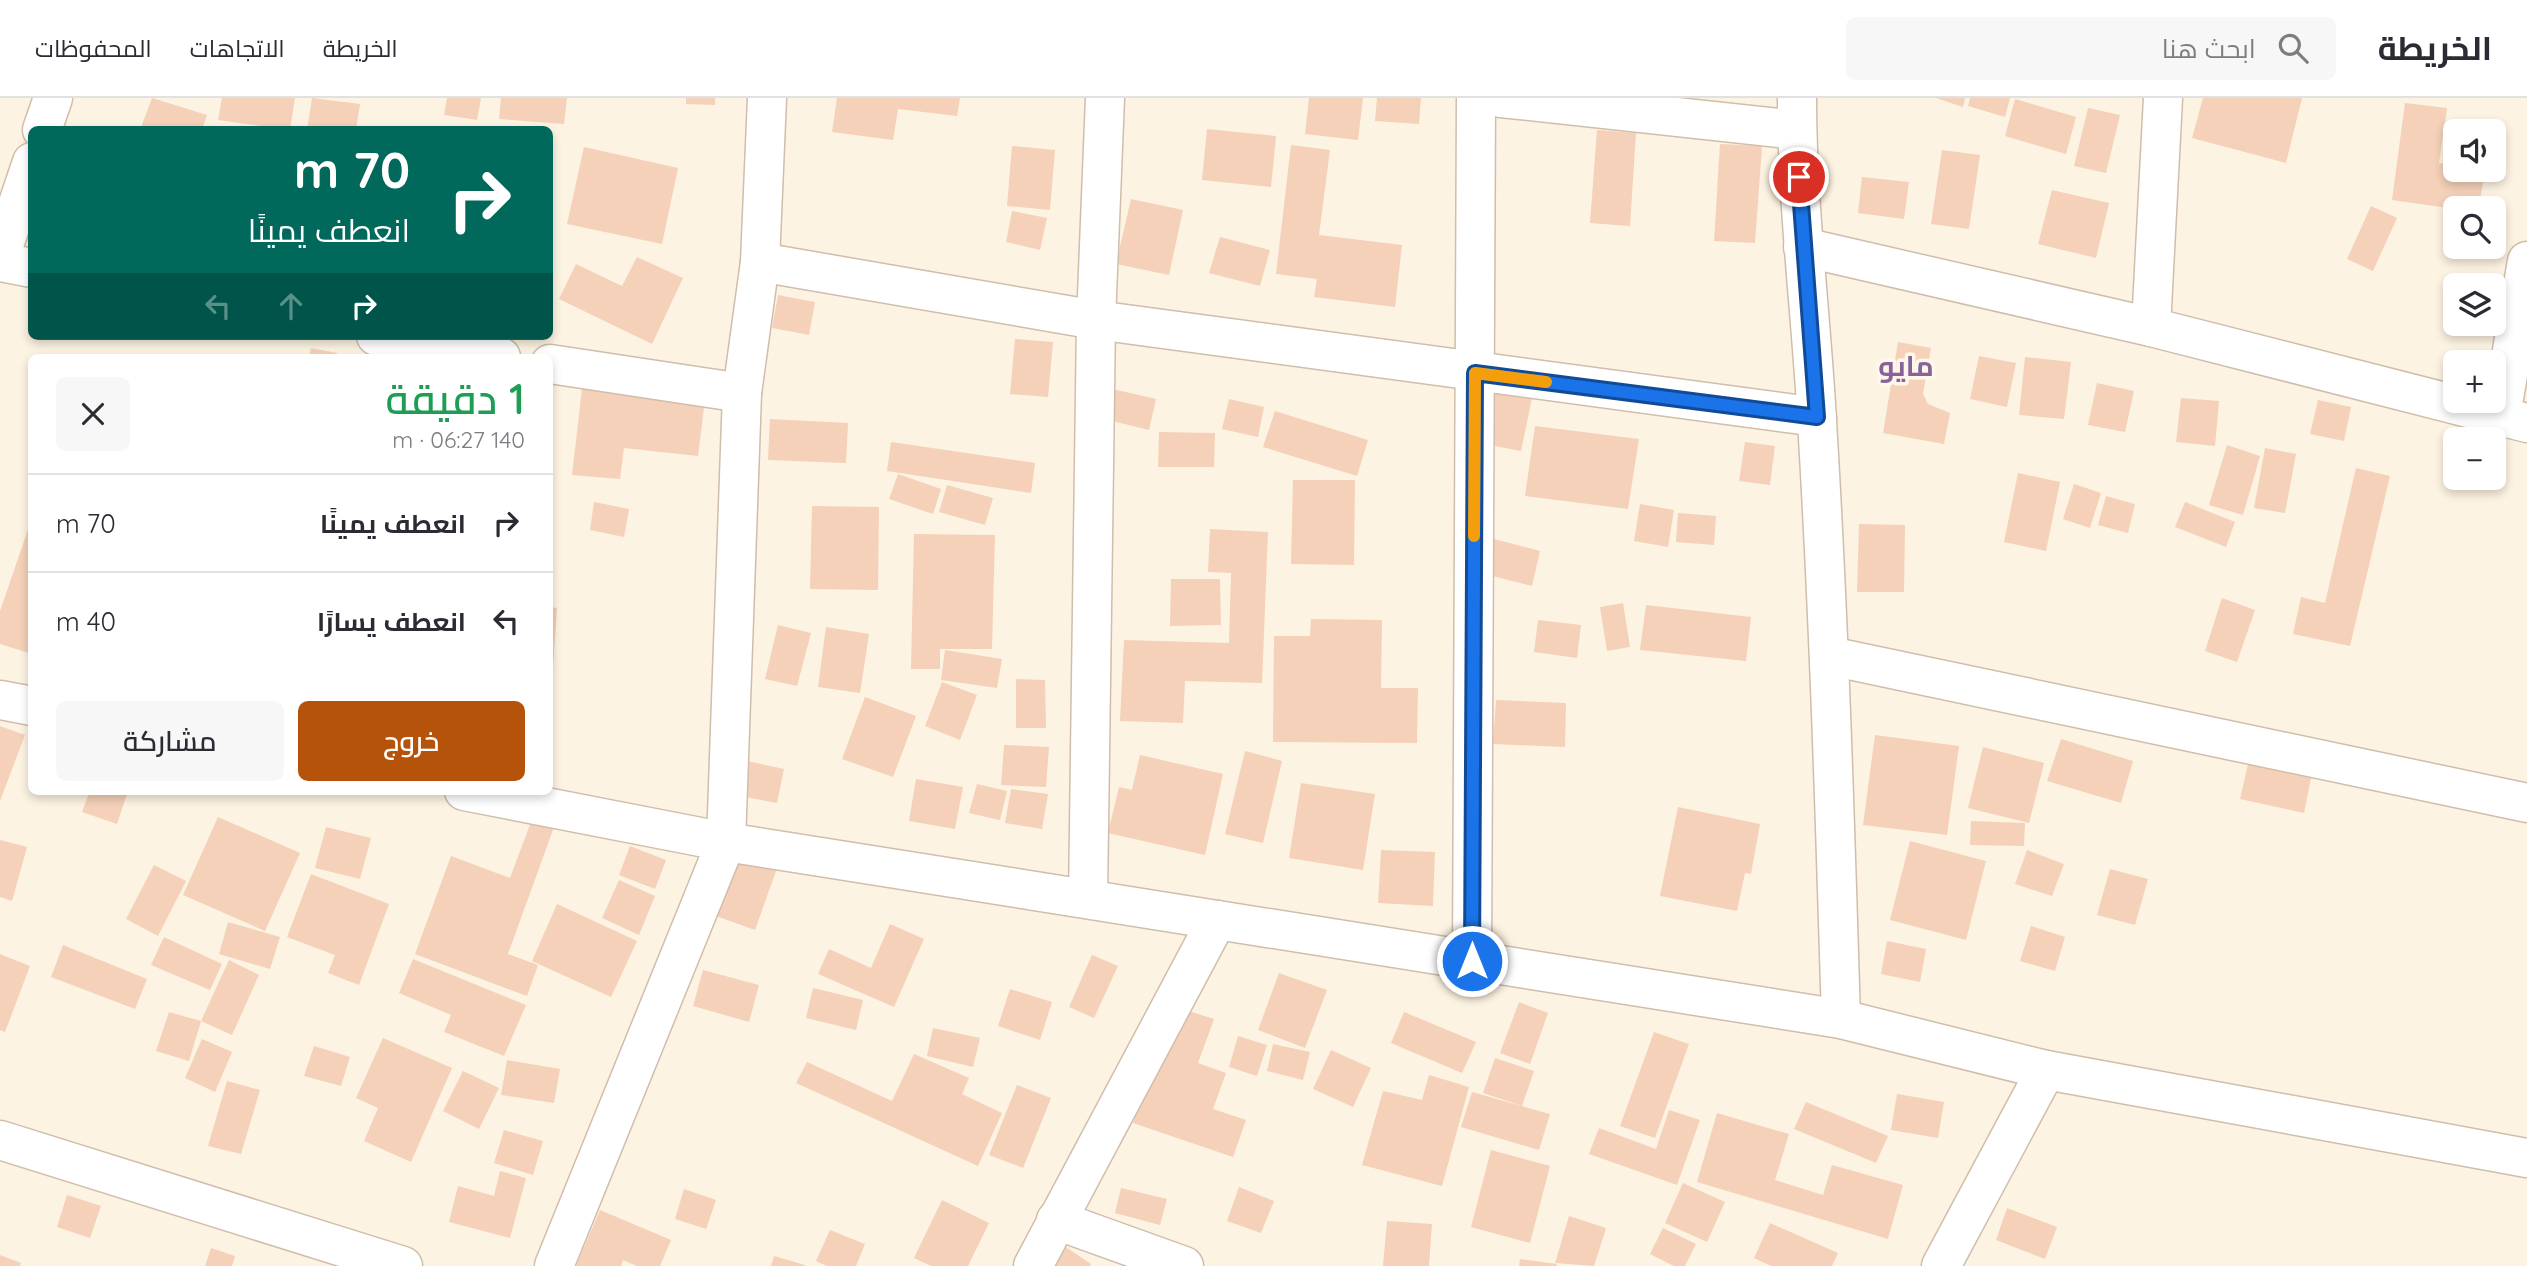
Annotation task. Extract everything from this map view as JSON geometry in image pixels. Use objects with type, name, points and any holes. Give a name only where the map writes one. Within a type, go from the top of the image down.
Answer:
[{"type":"street","points":[[43,126],[53,98]]},
{"type":"street","points":[[554,1266],[726,842],[742,393],[760,262],[766,98]]},
{"type":"street","points":[[1088,899],[1096,320],[1105,98]]},
{"type":"street","points":[[1472,961],[1476,98]]},
{"type":"street","points":[[1501,98],[1797,114],[1830,656],[1841,1019]]},
{"type":"street","points":[[2151,327],[2164,98]]},
{"type":"street","points":[[28,174],[0,259],[28,267]]},
{"type":"street","points":[[1803,247],[2151,327],[2514,419],[2527,261]]},
{"type":"street","points":[[760,262],[1096,320],[1817,417]]},
{"type":"street","points":[[400,340],[483,354]]},
{"type":"street","points":[[553,364],[742,393]]},
{"type":"street","points":[[1830,656],[2527,803]]},
{"type":"street","points":[[0,700],[28,705]]},
{"type":"street","points":[[485,795],[726,842],[1841,1019],[2046,1070],[2527,1158]]},
{"type":"street","points":[[1033,1266],[1217,919]]},
{"type":"street","points":[[1941,1266],[2046,1070]]},
{"type":"street","points":[[0,1140],[403,1266]]},
{"type":"street","points":[[1056,1220],[1184,1266]]},
{"type":"building","points":[[152,98],[207,115],[203,126],[142,126]]},
{"type":"building","points":[[222,98],[295,98],[291,126],[261,126],[218,120]]},
{"type":"building","points":[[312,98],[360,104],[357,126],[308,126]]},
{"type":"building","points":[[447,98],[481,98],[477,120],[444,115]]},
{"type":"building","points":[[501,98],[567,98],[564,124],[499,119]]},
{"type":"building","points":[[686,98],[715,98],[715,105],[686,104]]},
{"type":"building","points":[[837,98],[960,98],[957,116],[898,109],[893,140],[832,132]]},
{"type":"building","points":[[1309,98],[1363,98],[1358,140],[1305,134]]},
{"type":"building","points":[[1377,98],[1421,98],[1419,124],[1375,121]]},
{"type":"building","points":[[1936,98],[1965,98],[1963,107]]},
{"type":"building","points":[[1970,98],[2010,98],[2005,117],[1968,106]]},
{"type":"building","points":[[2203,98],[2302,98],[2286,163],[2192,138]]},
{"type":"building","points":[[2015,99],[2076,117],[2066,154],[2005,136]]},
{"type":"building","points":[[2405,103],[2447,108],[2445,119],[2443,119],[2439,163],[2443,164],[2443,182],[2483,182],[2481,196],[2443,196],[2443,207],[2392,200]]},
{"type":"building","points":[[2088,108],[2120,115],[2106,173],[2074,166]]},
{"type":"building","points":[[1207,129],[1276,136],[1271,187],[1202,180]]},
{"type":"building","points":[[1597,130],[1636,133],[1630,226],[1590,223]]},
{"type":"building","points":[[1720,144],[1762,146],[1755,243],[1714,241]]},
{"type":"building","points":[[1291,145],[1330,150],[1319,235],[1402,245],[1395,307],[1314,297],[1317,279],[1276,274]]},
{"type":"building","points":[[1012,146],[1055,150],[1050,210],[1007,206]]},
{"type":"building","points":[[584,147],[678,168],[662,244],[567,224]]},
{"type":"building","points":[[1942,150],[1980,155],[1969,229],[1931,224]]},
{"type":"building","points":[[1862,177],[1909,182],[1904,219],[1858,213]]},
{"type":"building","points":[[2052,190],[2109,203],[2096,258],[2038,244]]},
{"type":"building","points":[[1131,199],[1183,210],[1169,275],[1116,264]]},
{"type":"building","points":[[2371,206],[2397,218],[2373,271],[2347,259]]},
{"type":"building","points":[[1012,211],[1047,218],[1040,250],[1006,242]]},
{"type":"building","points":[[1220,237],[1270,250],[1260,286],[1209,273]]},
{"type":"building","points":[[637,257],[683,278],[652,344],[559,299],[576,264],[622,286]]},
{"type":"building","points":[[778,295],[815,302],[809,335],[772,328]]},
{"type":"building","points":[[1015,339],[1053,342],[1048,397],[1010,394]]},
{"type":"building","points":[[1898,342],[1931,348],[1923,394],[1928,404],[1950,413],[1944,444],[1883,433]]},
{"type":"building","points":[[311,348],[337,353],[337,354],[310,354]]},
{"type":"building","points":[[1979,356],[2016,363],[2007,407],[1970,399]]},
{"type":"building","points":[[2025,357],[2071,362],[2064,419],[2019,415]]},
{"type":"building","points":[[1481,378],[1534,388],[1521,451],[1469,441]]},
{"type":"building","points":[[583,380],[706,392],[698,456],[624,448],[620,479],[572,475]]},
{"type":"building","points":[[2097,383],[2134,391],[2125,432],[2088,425]]},
{"type":"building","points":[[1108,388],[1156,399],[1149,430],[1100,418]]},
{"type":"building","points":[[2181,398],[2219,401],[2215,446],[2176,442]]},
{"type":"building","points":[[1229,399],[1264,407],[1258,437],[1222,429]]},
{"type":"building","points":[[2318,400],[2351,407],[2344,441],[2310,434]]},
{"type":"building","points":[[1275,411],[1368,440],[1357,476],[1263,447]]},
{"type":"building","points":[[770,419],[848,423],[846,463],[768,460]]},
{"type":"building","points":[[1535,426],[1639,439],[1628,509],[1525,496]]},
{"type":"building","points":[[1159,432],[1215,433],[1214,467],[1158,467]]},
{"type":"building","points":[[891,442],[1035,463],[1031,493],[887,471]]},
{"type":"building","points":[[1745,442],[1775,446],[1770,485],[1739,481]]},
{"type":"building","points":[[2227,445],[2260,456],[2243,515],[2209,505]]},
{"type":"building","points":[[2265,448],[2296,454],[2285,513],[2254,508]]},
{"type":"building","points":[[2356,468],[2390,476],[2350,646],[2293,634],[2301,597],[2325,603]]},
{"type":"building","points":[[2018,473],[2060,482],[2046,551],[2004,542]]},
{"type":"building","points":[[898,474],[941,489],[933,514],[889,499]]},
{"type":"building","points":[[1293,480],[1355,480],[1354,565],[1291,564]]},
{"type":"building","points":[[2074,484],[2101,493],[2090,528],[2063,519]]},
{"type":"building","points":[[947,485],[993,498],[985,525],[939,512]]},
{"type":"building","points":[[2106,496],[2135,504],[2128,533],[2098,525]]},
{"type":"building","points":[[594,502],[629,509],[624,537],[590,530]]},
{"type":"building","points":[[2185,502],[2235,522],[2226,547],[2175,527]]},
{"type":"building","points":[[1640,504],[1674,510],[1668,547],[1634,541]]},
{"type":"building","points":[[812,506],[879,507],[878,590],[810,589]]},
{"type":"building","points":[[1678,513],[1716,516],[1714,545],[1676,542]]},
{"type":"building","points":[[1859,524],[1905,525],[1904,592],[1857,592]]},
{"type":"building","points":[[1210,529],[1268,532],[1262,683],[1185,681],[1183,723],[1120,721],[1124,640],[1229,643],[1231,573],[1208,572]]},
{"type":"building","points":[[28,530],[28,653],[0,644],[0,611]]},
{"type":"building","points":[[914,534],[995,535],[992,649],[940,649],[940,669],[911,669]]},
{"type":"building","points":[[1494,539],[1540,551],[1532,586],[1485,574]]},
{"type":"building","points":[[1171,579],[1220,579],[1221,625],[1170,626]]},
{"type":"building","points":[[2222,598],[2255,610],[2237,662],[2205,651]]},
{"type":"building","points":[[1623,603],[1630,647],[1607,651],[1600,607]]},
{"type":"building","points":[[1646,605],[1751,617],[1746,661],[1640,650]]},
{"type":"building","points":[[553,607],[557,608],[553,668]]},
{"type":"building","points":[[1311,619],[1382,620],[1381,688],[1418,688],[1417,743],[1273,742],[1274,636],[1310,636]]},
{"type":"building","points":[[1538,620],[1581,625],[1577,658],[1534,652]]},
{"type":"building","points":[[778,625],[811,633],[797,686],[765,679]]},
{"type":"building","points":[[826,627],[869,634],[860,693],[818,687]]},
{"type":"building","points":[[945,650],[1002,659],[997,688],[941,680]]},
{"type":"building","points":[[1016,679],[1045,680],[1046,728],[1016,728]]},
{"type":"building","points":[[942,682],[977,695],[960,740],[925,726]]},
{"type":"building","points":[[865,697],[916,716],[893,777],[842,759]]},
{"type":"building","points":[[1496,700],[1566,703],[1565,747],[1493,744]]},
{"type":"building","points":[[0,726],[25,735],[0,801]]},
{"type":"building","points":[[1875,735],[1959,746],[1947,835],[1863,825]]},
{"type":"building","points":[[2061,739],[2133,761],[2121,803],[2047,781]]},
{"type":"building","points":[[1004,745],[1049,747],[1046,787],[1001,785]]},
{"type":"building","points":[[1983,747],[2044,763],[2029,823],[1968,808]]},
{"type":"building","points":[[1245,751],[1282,761],[1263,843],[1225,834]]},
{"type":"building","points":[[1140,755],[1223,774],[1205,855],[1108,833],[1119,787],[1132,790]]},
{"type":"building","points":[[743,760],[784,769],[777,803],[735,795]]},
{"type":"building","points":[[2248,764],[2311,778],[2304,813],[2240,799]]},
{"type":"building","points":[[916,779],[963,787],[955,829],[909,821]]},
{"type":"building","points":[[1301,783],[1375,794],[1363,870],[1289,858]]},
{"type":"building","points":[[977,784],[1007,791],[1000,820],[969,813]]},
{"type":"building","points":[[1011,789],[1048,794],[1042,829],[1005,823]]},
{"type":"building","points":[[88,795],[127,795],[117,824],[82,812]]},
{"type":"building","points":[[1678,807],[1760,824],[1751,874],[1745,873],[1737,911],[1660,896]]},
{"type":"building","points":[[218,817],[300,853],[265,931],[183,895]]},
{"type":"building","points":[[532,819],[554,827],[508,954],[538,965],[527,996],[415,954],[451,856],[510,878]]},
{"type":"building","points":[[1971,821],[2025,823],[2024,846],[1970,845]]},
{"type":"building","points":[[326,827],[371,838],[360,879],[315,868]]},
{"type":"building","points":[[0,840],[27,847],[12,901],[0,897]]},
{"type":"building","points":[[1910,841],[1986,861],[1966,940],[1890,920]]},
{"type":"building","points":[[630,846],[666,860],[655,889],[619,875]]},
{"type":"building","points":[[1381,850],[1435,852],[1433,906],[1378,903]]},
{"type":"building","points":[[2027,850],[2064,864],[2052,896],[2015,884]]},
{"type":"building","points":[[737,857],[776,871],[755,930],[716,916]]},
{"type":"building","points":[[154,865],[186,881],[158,936],[126,919]]},
{"type":"building","points":[[2110,869],[2148,879],[2135,925],[2097,915]]},
{"type":"building","points":[[311,874],[389,904],[359,985],[328,973],[335,955],[287,937]]},
{"type":"building","points":[[619,880],[655,896],[639,935],[602,918]]},
{"type":"building","points":[[557,904],[637,941],[611,997],[532,961]]},
{"type":"building","points":[[228,922],[280,937],[270,969],[219,954]]},
{"type":"building","points":[[890,924],[924,939],[894,1007],[818,974],[829,949],[871,968]]},
{"type":"building","points":[[2031,926],[2065,937],[2055,971],[2020,961]]},
{"type":"building","points":[[164,937],[222,964],[210,990],[151,965]]},
{"type":"building","points":[[1887,941],[1926,949],[1920,982],[1881,974]]},
{"type":"building","points":[[63,945],[147,979],[135,1009],[51,977]]},
{"type":"building","points":[[0,954],[30,966],[5,1032],[0,1030]]},
{"type":"building","points":[[1092,955],[1118,966],[1094,1018],[1069,1007]]},
{"type":"building","points":[[413,959],[526,1005],[504,1056],[444,1032],[451,1015],[399,993]]},
{"type":"building","points":[[229,960],[259,975],[232,1035],[201,1021]]},
{"type":"building","points":[[703,970],[759,985],[749,1022],[693,1006]]},
{"type":"building","points":[[1279,973],[1327,990],[1305,1048],[1258,1030]]},
{"type":"building","points":[[813,988],[863,1000],[856,1030],[806,1018]]},
{"type":"building","points":[[1010,989],[1052,1002],[1040,1040],[998,1026]]},
{"type":"building","points":[[1519,1002],[1548,1013],[1530,1064],[1500,1053]]},
{"type":"building","points":[[1173,1006],[1214,1019],[1198,1063],[1226,1073],[1213,1109],[1246,1120],[1233,1157],[1133,1123]]},
{"type":"building","points":[[169,1012],[201,1021],[189,1061],[156,1051]]},
{"type":"building","points":[[1404,1012],[1476,1042],[1462,1073],[1391,1043]]},
{"type":"building","points":[[933,1028],[980,1038],[973,1067],[927,1056]]},
{"type":"building","points":[[1654,1032],[1689,1044],[1655,1138],[1620,1126]]},
{"type":"building","points":[[1238,1036],[1267,1045],[1257,1076],[1229,1067]]},
{"type":"building","points":[[383,1038],[452,1068],[411,1162],[364,1141],[378,1108],[356,1098]]},
{"type":"building","points":[[202,1039],[232,1052],[215,1092],[185,1078]]},
{"type":"building","points":[[1273,1044],[1310,1052],[1303,1080],[1267,1071]]},
{"type":"building","points":[[314,1046],[350,1057],[341,1086],[304,1076]]},
{"type":"building","points":[[1331,1050],[1371,1068],[1353,1107],[1313,1089]]},
{"type":"building","points":[[914,1054],[969,1078],[962,1094],[1002,1113],[978,1166],[796,1083],[807,1062],[892,1101]]},
{"type":"building","points":[[1495,1058],[1534,1071],[1522,1106],[1483,1093]]},
{"type":"building","points":[[507,1060],[560,1069],[554,1103],[501,1095]]},
{"type":"building","points":[[463,1071],[499,1088],[479,1129],[443,1111]]},
{"type":"building","points":[[1429,1075],[1469,1087],[1442,1186],[1362,1165],[1383,1091],[1422,1100]]},
{"type":"building","points":[[227,1081],[260,1090],[241,1154],[208,1146]]},
{"type":"building","points":[[1017,1085],[1051,1098],[1023,1168],[989,1155]]},
{"type":"building","points":[[1472,1092],[1550,1114],[1539,1150],[1461,1127]]},
{"type":"building","points":[[1897,1094],[1944,1102],[1938,1138],[1891,1130]]},
{"type":"building","points":[[1806,1102],[1888,1136],[1876,1163],[1794,1129]]},
{"type":"building","points":[[1669,1110],[1700,1120],[1677,1185],[1589,1154],[1599,1128],[1656,1149]]},
{"type":"building","points":[[1717,1113],[1789,1134],[1775,1180],[1823,1195],[1832,1165],[1903,1185],[1888,1239],[1697,1182]]},
{"type":"building","points":[[504,1130],[543,1141],[533,1175],[494,1163]]},
{"type":"building","points":[[1491,1150],[1550,1166],[1530,1243],[1471,1227]]},
{"type":"building","points":[[500,1171],[526,1178],[510,1238],[449,1222],[458,1186],[494,1196]]},
{"type":"building","points":[[1683,1183],[1725,1202],[1707,1242],[1665,1223]]},
{"type":"building","points":[[1239,1187],[1274,1201],[1261,1233],[1227,1221]]},
{"type":"building","points":[[1121,1188],[1167,1199],[1160,1225],[1115,1213]]},
{"type":"building","points":[[684,1189],[716,1200],[706,1229],[675,1219]]},
{"type":"building","points":[[67,1195],[101,1206],[90,1238],[57,1227]]},
{"type":"building","points":[[942,1200],[989,1223],[968,1266],[931,1266],[914,1258]]},
{"type":"building","points":[[2007,1208],[2057,1227],[2045,1259],[1996,1240]]},
{"type":"building","points":[[600,1210],[671,1240],[660,1266],[637,1266],[623,1260],[621,1266],[576,1266]]},
{"type":"building","points":[[1569,1216],[1606,1228],[1594,1266],[1555,1263]]},
{"type":"building","points":[[1387,1221],[1432,1224],[1429,1266],[1383,1266]]},
{"type":"building","points":[[1770,1223],[1838,1253],[1832,1266],[1771,1266],[1754,1258]]},
{"type":"building","points":[[1663,1228],[1696,1244],[1685,1266],[1674,1266],[1650,1254]]},
{"type":"building","points":[[830,1230],[865,1244],[856,1266],[827,1266],[816,1261]]},
{"type":"building","points":[[1057,1241],[1091,1264],[1090,1266],[1041,1266]]},
{"type":"building","points":[[211,1248],[235,1256],[232,1266],[205,1266]]},
{"type":"building","points":[[0,1255],[21,1263],[20,1266],[0,1266]]},
{"type":"building","points":[[774,1256],[805,1265],[805,1266],[771,1266]]},
{"type":"building","points":[[1520,1259],[1557,1264],[1519,1266]]},
{"type":"slow traffic","points":[[1474,536],[1475,373],[1546,382]]},
{"type":"district","name":"مايو","points":[[1906,365]]},
{"type":"route","points":[[1472,961],[1475,373],[1817,417],[1799,177]]}]
